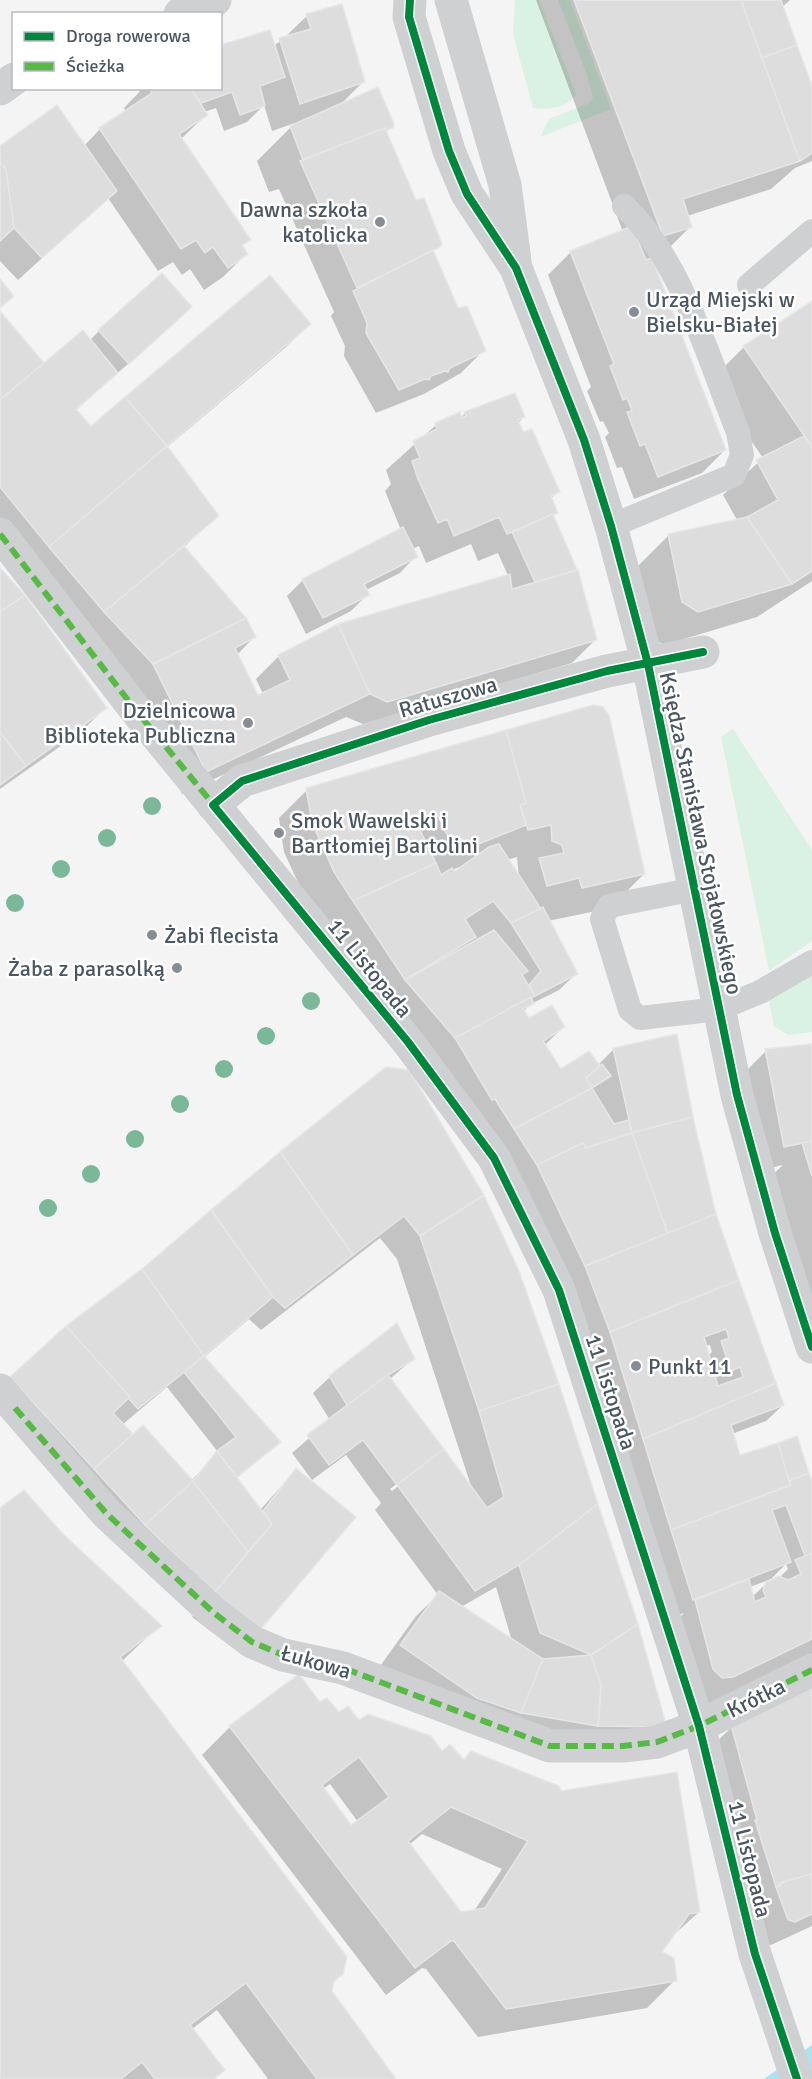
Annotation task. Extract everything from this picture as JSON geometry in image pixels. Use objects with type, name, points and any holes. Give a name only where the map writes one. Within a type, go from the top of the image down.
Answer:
[{"type":"street","points":[[185,12],[215,0]]},
{"type":"street","name":"Księdza Stanisława Stojałowskiego","points":[[410,0],[409,17],[449,151],[467,194],[516,268],[585,440],[611,526],[648,664],[737,1095],[775,1233],[812,1347]]},
{"type":"street","name":"Księdza Stanisława Stojałowskiego","points":[[454,2],[505,185],[516,268]]},
{"type":"street","name":"11 Listopada","points":[[0,534],[134,708],[408,1042],[494,1158],[559,1290],[699,1726],[755,1954],[797,2079]]},
{"type":"street","name":"Ratuszowa","points":[[213,805],[242,781],[429,720],[607,671],[703,652]]},
{"type":"street","name":"Łukowa","points":[[7,1399],[115,1522],[213,1613],[252,1642],[283,1655],[343,1668],[550,1746],[623,1746],[657,1742],[699,1726]]},
{"type":"street","name":"Krótka","points":[[699,1726],[812,1670]]},
{"type":"lane","points":[[611,526],[734,475],[742,456],[738,432],[673,271],[642,223],[624,206]]},
{"type":"lane","points":[[749,285],[812,231]]},
{"type":"lane","points":[[695,889],[609,906],[602,919],[630,1010],[640,1018],[719,1009],[760,992],[812,962]]},
{"type":"green space","points":[[515,0],[539,0],[576,94],[563,105],[544,109],[533,108],[513,34]]},
{"type":"green space","points":[[558,0],[570,0],[611,109],[540,137],[549,119],[590,103],[593,97],[586,72]]},
{"type":"green space","points":[[733,729],[812,850],[812,941],[769,971],[721,737]]},
{"type":"green space","points":[[812,973],[812,1032],[788,1035],[774,1026],[768,997]]},
{"type":"water","points":[[812,2045],[812,2079],[764,2079]]},
{"type":"building","points":[[574,0],[741,0],[800,161],[683,199],[692,227],[663,236]]},
{"type":"building","points":[[741,0],[781,0],[797,45],[762,58]]},
{"type":"building","points":[[342,4],[365,82],[300,104],[279,38],[311,29],[306,14]]},
{"type":"building","points":[[270,30],[285,77],[260,86],[265,106],[240,115],[232,92],[201,103],[191,90],[222,90],[222,44]]},
{"type":"building","points":[[797,45],[812,86],[812,153],[800,161],[762,58]]},
{"type":"building","points":[[378,87],[394,124],[393,128],[387,130],[385,128],[303,160],[290,126]]},
{"type":"building","points":[[150,90],[191,90],[208,115],[179,134],[251,240],[242,245],[248,254],[228,268],[213,247],[205,253],[196,240],[181,249],[99,128],[152,93]]},
{"type":"building","points":[[57,105],[117,191],[42,258],[14,228],[6,170],[0,162],[0,146]]},
{"type":"building","name":"Dawna szkoła katolicka","points":[[385,128],[416,200],[424,198],[442,244],[357,288],[300,161]]},
{"type":"building","points":[[0,162],[6,170],[14,228],[0,241]]},
{"type":"building","name":"Urząd Miejski w Bielsku-Białej","points":[[632,226],[646,260],[652,258],[726,450],[658,477],[645,444],[640,446],[627,412],[632,411],[627,398],[623,400],[610,366],[614,364],[570,251]]},
{"type":"building","points":[[433,250],[458,308],[467,306],[486,351],[450,368],[448,372],[431,376],[429,380],[425,379],[399,390],[366,333],[367,323],[353,291]]},
{"type":"building","points":[[162,273],[192,307],[129,364],[98,330]]},
{"type":"building","points":[[270,275],[311,324],[167,446],[125,397]]},
{"type":"building","points":[[0,279],[14,296],[0,308]]},
{"type":"building","name":"Urząd Miejski w Bielsku-Białej","points":[[812,301],[812,447],[743,346]]},
{"type":"building","points":[[0,311],[44,363],[0,400]]},
{"type":"building","points":[[83,330],[118,373],[76,409],[91,426],[125,397],[167,446],[49,547],[0,487],[0,400]]},
{"type":"building","points":[[515,393],[525,417],[518,420],[523,432],[532,429],[560,492],[551,496],[558,513],[507,534],[499,517],[454,536],[447,519],[438,523],[418,479],[412,461],[420,458],[413,441],[437,429],[435,423],[460,412],[462,418],[466,416],[464,412]]},
{"type":"building","points":[[804,436],[812,447],[812,571],[792,584],[747,517],[778,500],[756,460]]},
{"type":"building","points":[[167,446],[219,516],[104,612],[49,547]]},
{"type":"building","points":[[553,514],[577,570],[535,582],[512,532]]},
{"type":"building","points":[[747,517],[792,584],[698,612],[682,602],[668,534]]},
{"type":"building","points":[[403,527],[418,557],[364,584],[370,595],[323,618],[302,579]]},
{"type":"building","points":[[184,546],[246,618],[153,664],[104,612]]},
{"type":"building","points":[[0,568],[25,595],[0,612]]},
{"type":"building","points":[[578,570],[597,640],[387,702],[370,694],[338,624],[510,574],[512,589]]},
{"type":"building","points":[[25,595],[107,708],[26,766],[0,732],[0,612]]},
{"type":"building","points":[[246,618],[256,637],[235,648],[258,695],[290,680],[278,655],[338,624],[370,694],[206,772],[153,664]]},
{"type":"building","points":[[593,705],[603,707],[609,715],[645,874],[582,888],[579,878],[547,886],[539,858],[564,853],[562,845],[552,841],[551,825],[528,830],[520,805],[526,803],[506,730]]},
{"type":"building","points":[[506,730],[526,803],[520,805],[526,825],[456,853],[438,816],[418,826],[436,863],[353,901],[334,872],[312,823],[306,788]]},
{"type":"building","points":[[0,732],[26,766],[0,785]]},
{"type":"building","points":[[499,844],[541,909],[511,923],[493,901],[465,919],[476,937],[405,980],[353,901],[436,863],[441,875],[452,868],[455,871],[489,847]]},
{"type":"building","points":[[543,907],[578,974],[535,996],[529,985],[541,971],[511,923]]},
{"type":"building","points":[[494,930],[528,971],[522,975],[535,996],[455,1038],[405,980]]},
{"type":"building","points":[[531,997],[534,1004],[523,1009],[529,1018],[552,1005],[565,1027],[543,1041],[561,1069],[589,1051],[601,1067],[586,1078],[592,1088],[514,1129],[495,1099],[492,1100],[455,1038]]},
{"type":"building","points":[[677,1034],[693,1117],[632,1133],[613,1048]]},
{"type":"building","points":[[812,1044],[812,1141],[784,1147],[765,1049]]},
{"type":"building","points":[[602,1064],[611,1076],[592,1088],[586,1078]]},
{"type":"building","points":[[386,1067],[409,1070],[484,1195],[420,1236],[404,1216],[353,1255],[280,1152]]},
{"type":"building","points":[[592,1088],[614,1124],[629,1120],[632,1133],[586,1148],[583,1143],[537,1165],[514,1129]]},
{"type":"building","points":[[693,1117],[716,1214],[668,1234],[632,1133]]},
{"type":"building","points":[[632,1133],[668,1234],[585,1266],[537,1165],[583,1143],[586,1148]]},
{"type":"building","points":[[812,1141],[812,1176],[802,1143]]},
{"type":"building","points":[[280,1152],[353,1255],[285,1308],[273,1297],[211,1210]]},
{"type":"building","points":[[484,1195],[519,1271],[559,1384],[479,1411],[420,1236]]},
{"type":"building","points":[[211,1210],[273,1297],[204,1356],[142,1269]]},
{"type":"building","points":[[716,1214],[739,1280],[610,1332],[585,1266]]},
{"type":"building","points":[[142,1269],[204,1356],[138,1409],[66,1326]]},
{"type":"building","points":[[739,1280],[776,1383],[643,1439],[610,1332]],"holes":[[[726,1329],[729,1338],[721,1341],[731,1371],[740,1367],[743,1377],[718,1386],[704,1337]]]},
{"type":"building","points":[[397,1323],[415,1359],[388,1375],[347,1405],[329,1376]]},
{"type":"building","points":[[66,1326],[130,1397],[113,1413],[133,1434],[94,1469],[10,1377]]},
{"type":"building","points":[[204,1356],[281,1442],[237,1477],[217,1451],[236,1437],[184,1372]]},
{"type":"building","points":[[388,1375],[444,1449],[397,1485],[363,1440],[329,1465],[307,1435]]},
{"type":"building","points":[[776,1383],[784,1405],[731,1425],[740,1455],[778,1443],[791,1485],[671,1530],[643,1439]]},
{"type":"building","points":[[559,1384],[598,1504],[519,1565],[475,1591],[397,1485],[444,1449],[487,1508],[504,1497],[479,1411]]},
{"type":"building","points":[[143,1425],[193,1481],[145,1525],[94,1469]]},
{"type":"building","points":[[797,1436],[809,1473],[789,1481],[778,1443]]},
{"type":"building","points":[[217,1451],[272,1524],[248,1552],[193,1481]]},
{"type":"building","points":[[296,1468],[356,1517],[261,1629],[214,1593],[272,1524],[263,1511]]},
{"type":"building","points":[[809,1473],[812,1481],[812,1553],[805,1556],[786,1505],[772,1510],[791,1562],[693,1600],[671,1530],[791,1485],[789,1481]]},
{"type":"building","points":[[193,1481],[248,1552],[214,1593],[145,1525]]},
{"type":"building","points":[[24,1490],[62,1533],[162,1626],[120,1657],[347,1957],[343,1974],[334,1981],[332,1991],[396,2079],[317,2079],[246,1983],[190,2025],[225,2070],[214,2079],[155,2079],[142,2062],[121,2079],[0,2079],[0,1508]]},
{"type":"building","points":[[598,1504],[638,1624],[591,1655],[540,1633],[519,1565]]},
{"type":"building","points":[[812,1553],[812,1639],[733,1677],[722,1678],[713,1669],[695,1600],[749,1579],[755,1602],[766,1597],[763,1590],[766,1582],[779,1576],[788,1580],[801,1574],[795,1560]]},
{"type":"building","points":[[439,1591],[543,1659],[521,1713],[477,1698],[400,1645]]},
{"type":"building","points":[[638,1624],[666,1724],[664,1727],[598,1726],[601,1685],[591,1655]]},
{"type":"building","points":[[591,1655],[601,1685],[598,1726],[521,1713],[543,1659]]},
{"type":"building","points":[[299,1674],[320,1702],[327,1698],[339,1712],[348,1706],[359,1720],[368,1714],[431,1736],[442,1751],[450,1744],[464,1760],[471,1751],[559,1786],[561,1791],[677,1772],[700,1912],[689,1914],[662,1952],[674,1958],[677,1981],[506,2009],[454,1941],[415,1968],[229,1726]],"holes":[[[359,1757],[389,1797],[351,1825],[322,1785]],[[451,1807],[528,1841],[485,1908],[461,1912],[408,1841]]]},
{"type":"building","points":[[812,1687],[812,1874],[780,1883],[781,1886],[776,1887],[755,1820],[757,1820],[731,1725]]},
{"type":"building","points":[[812,1874],[812,1914],[795,1922],[788,1920],[776,1887],[781,1886],[780,1883]]},
{"type":"marked path","points":[[0,534],[134,708],[217,809]]},
{"type":"marked path","points":[[15,1408],[107,1514],[214,1613],[252,1642],[283,1655],[343,1668],[550,1746],[623,1746],[657,1742],[699,1726],[812,1670]]},
{"type":"cycle path","points":[[410,0],[409,17],[449,151],[467,194],[516,268],[584,440],[611,526],[648,664],[737,1095],[775,1233],[812,1347]]},
{"type":"cycle path","points":[[703,652],[607,671],[429,720],[242,781],[213,805],[408,1042],[494,1158],[559,1290],[699,1726],[755,1954],[797,2079]]},
{"type":"place","name":"Dawna szkoła katolicka","points":[[380,222]]},
{"type":"place","name":"Urząd Miejski w Bielsku-Białej","points":[[634,312]]},
{"type":"place","name":"Dzielnicowa Biblioteka Publiczna","points":[[248,723]]},
{"type":"place","name":"Smok Wawelski i Bartłomiej Bartolini","points":[[279,833]]},
{"type":"place","name":"Żabi flecista","points":[[152,935]]},
{"type":"place","name":"Żaba z parasolką","points":[[177,968]]},
{"type":"place","name":"Punkt 11","points":[[636,1366]]}]
